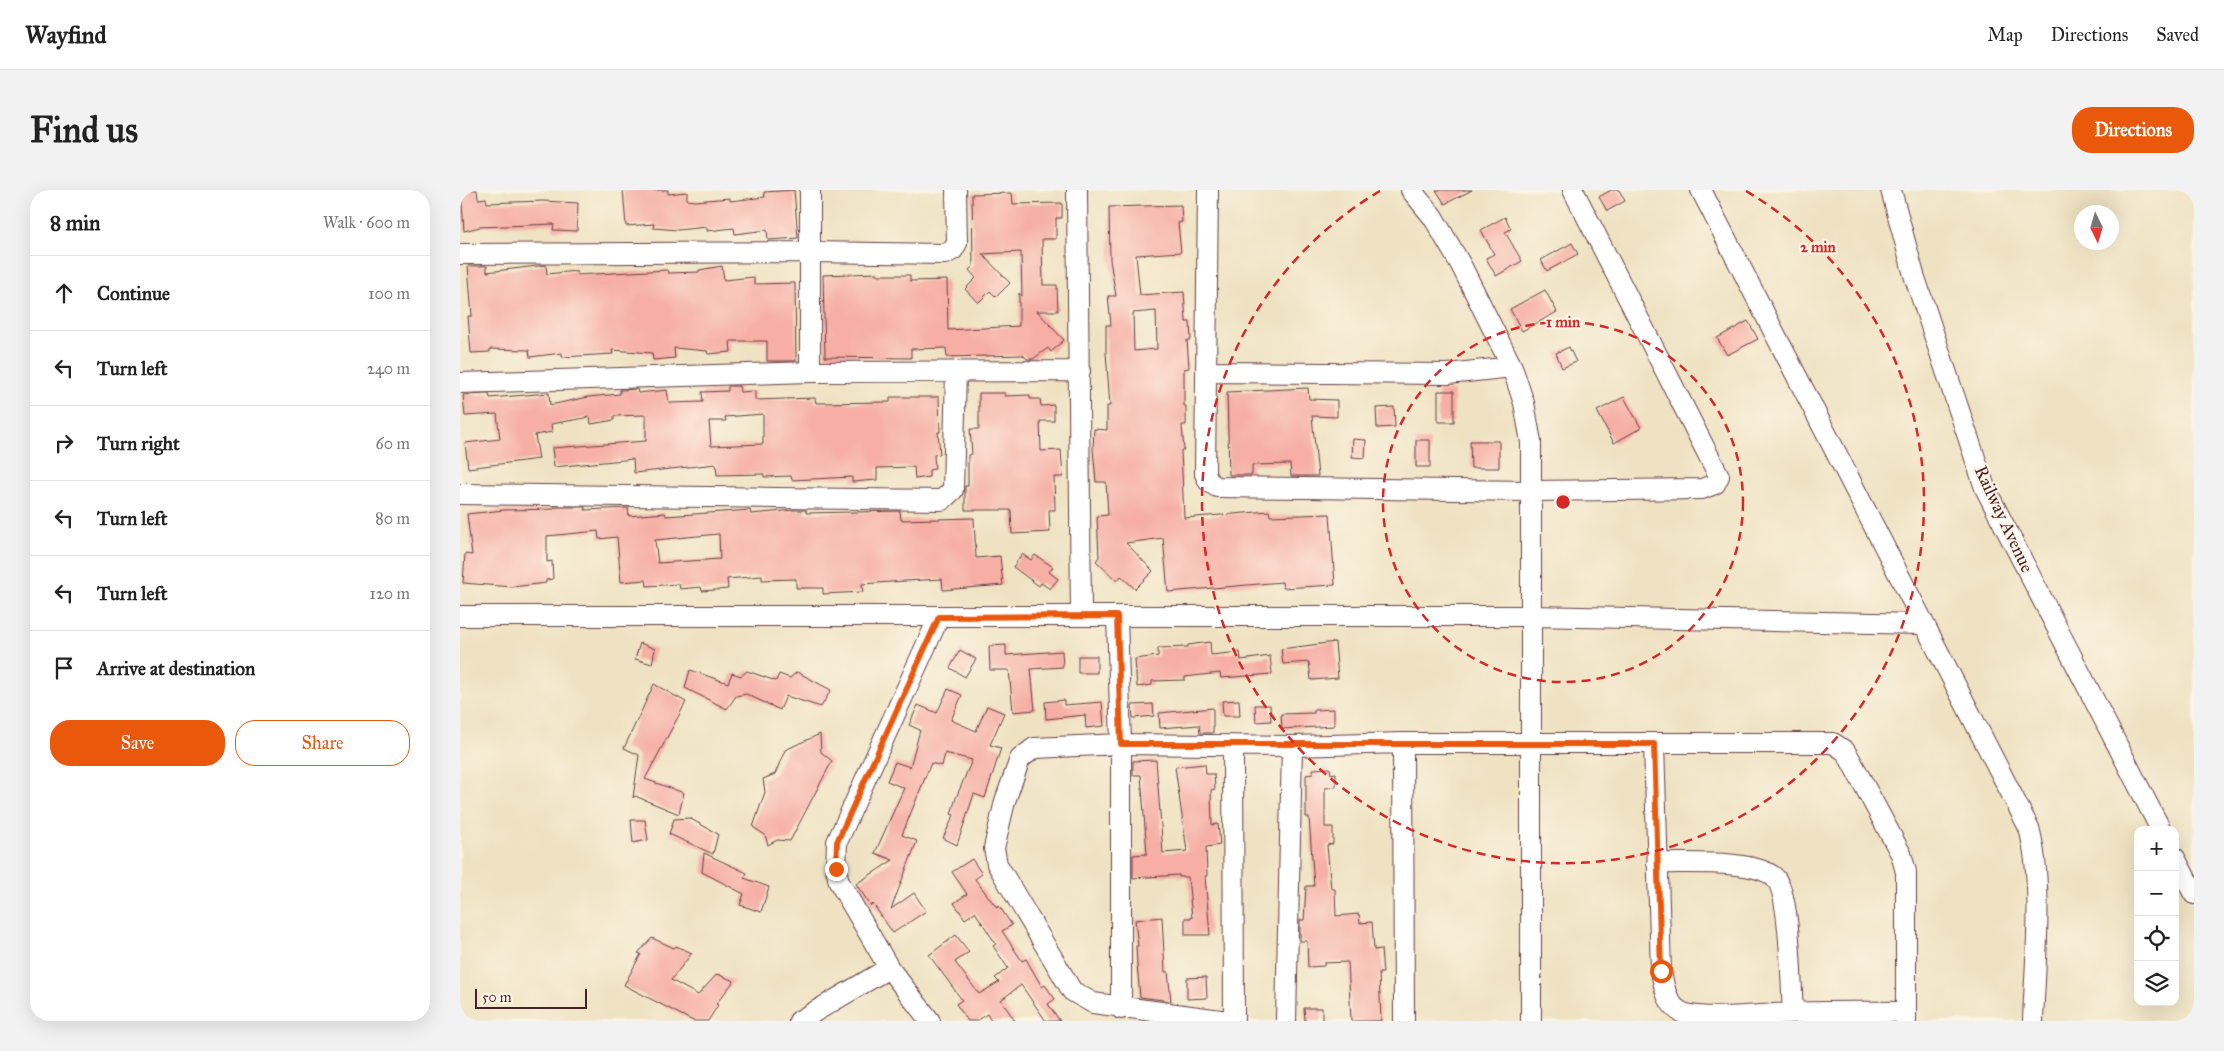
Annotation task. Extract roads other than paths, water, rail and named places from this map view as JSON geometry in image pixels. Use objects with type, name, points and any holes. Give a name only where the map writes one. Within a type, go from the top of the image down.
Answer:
[{"type":"street","points":[[810,190],[810,372]]},
{"type":"street","points":[[460,254],[810,252],[945,254],[954,250],[957,243],[956,190]]},
{"type":"street","points":[[1077,190],[1081,616]]},
{"type":"street","points":[[1208,190],[1205,474],[1208,482],[1216,487],[1531,491],[1702,489],[1714,484],[1718,476],[1573,190]]},
{"type":"street","points":[[1411,190],[1432,217],[1461,266],[1512,366],[1524,403],[1531,442],[1531,1021]]},
{"type":"street","points":[[1701,190],[2029,828],[2034,848],[2036,888],[2034,1021]]},
{"type":"street","name":"Railway Avenue","points":[[1891,190],[1914,276],[1985,488],[2159,826]]},
{"type":"street","points":[[1207,372],[1448,374],[1512,366]]},
{"type":"street","points":[[460,383],[810,372],[1080,370]]},
{"type":"street","points":[[460,494],[942,500],[953,490],[956,371]]},
{"type":"street","points":[[460,616],[1532,616],[1924,624]]},
{"type":"street","points":[[1117,616],[1121,744],[1122,1009]]},
{"type":"street","points":[[930,1021],[889,968],[839,882],[836,869],[837,842],[939,617]]},
{"type":"street","points":[[1403,743],[1404,1021]]},
{"type":"street","points":[[1228,1021],[1122,1009],[1093,1003],[1072,991],[997,864],[994,848],[1016,767],[1026,752],[1043,746],[1121,744],[1292,746],[1403,743],[1833,743],[1846,751],[1901,854],[1906,872],[1906,1017],[1793,1012],[1700,1016],[1683,1013],[1672,1006],[1666,993],[1661,971],[1654,744]]},
{"type":"street","points":[[1232,746],[1234,1021]]},
{"type":"street","points":[[1286,1021],[1292,746]]},
{"type":"street","points":[[1657,863],[1733,865],[1754,868],[1775,877],[1780,885],[1786,905],[1793,1012]]},
{"type":"street","points":[[2179,866],[2194,894]]},
{"type":"street","points":[[799,1021],[889,968]]}]
